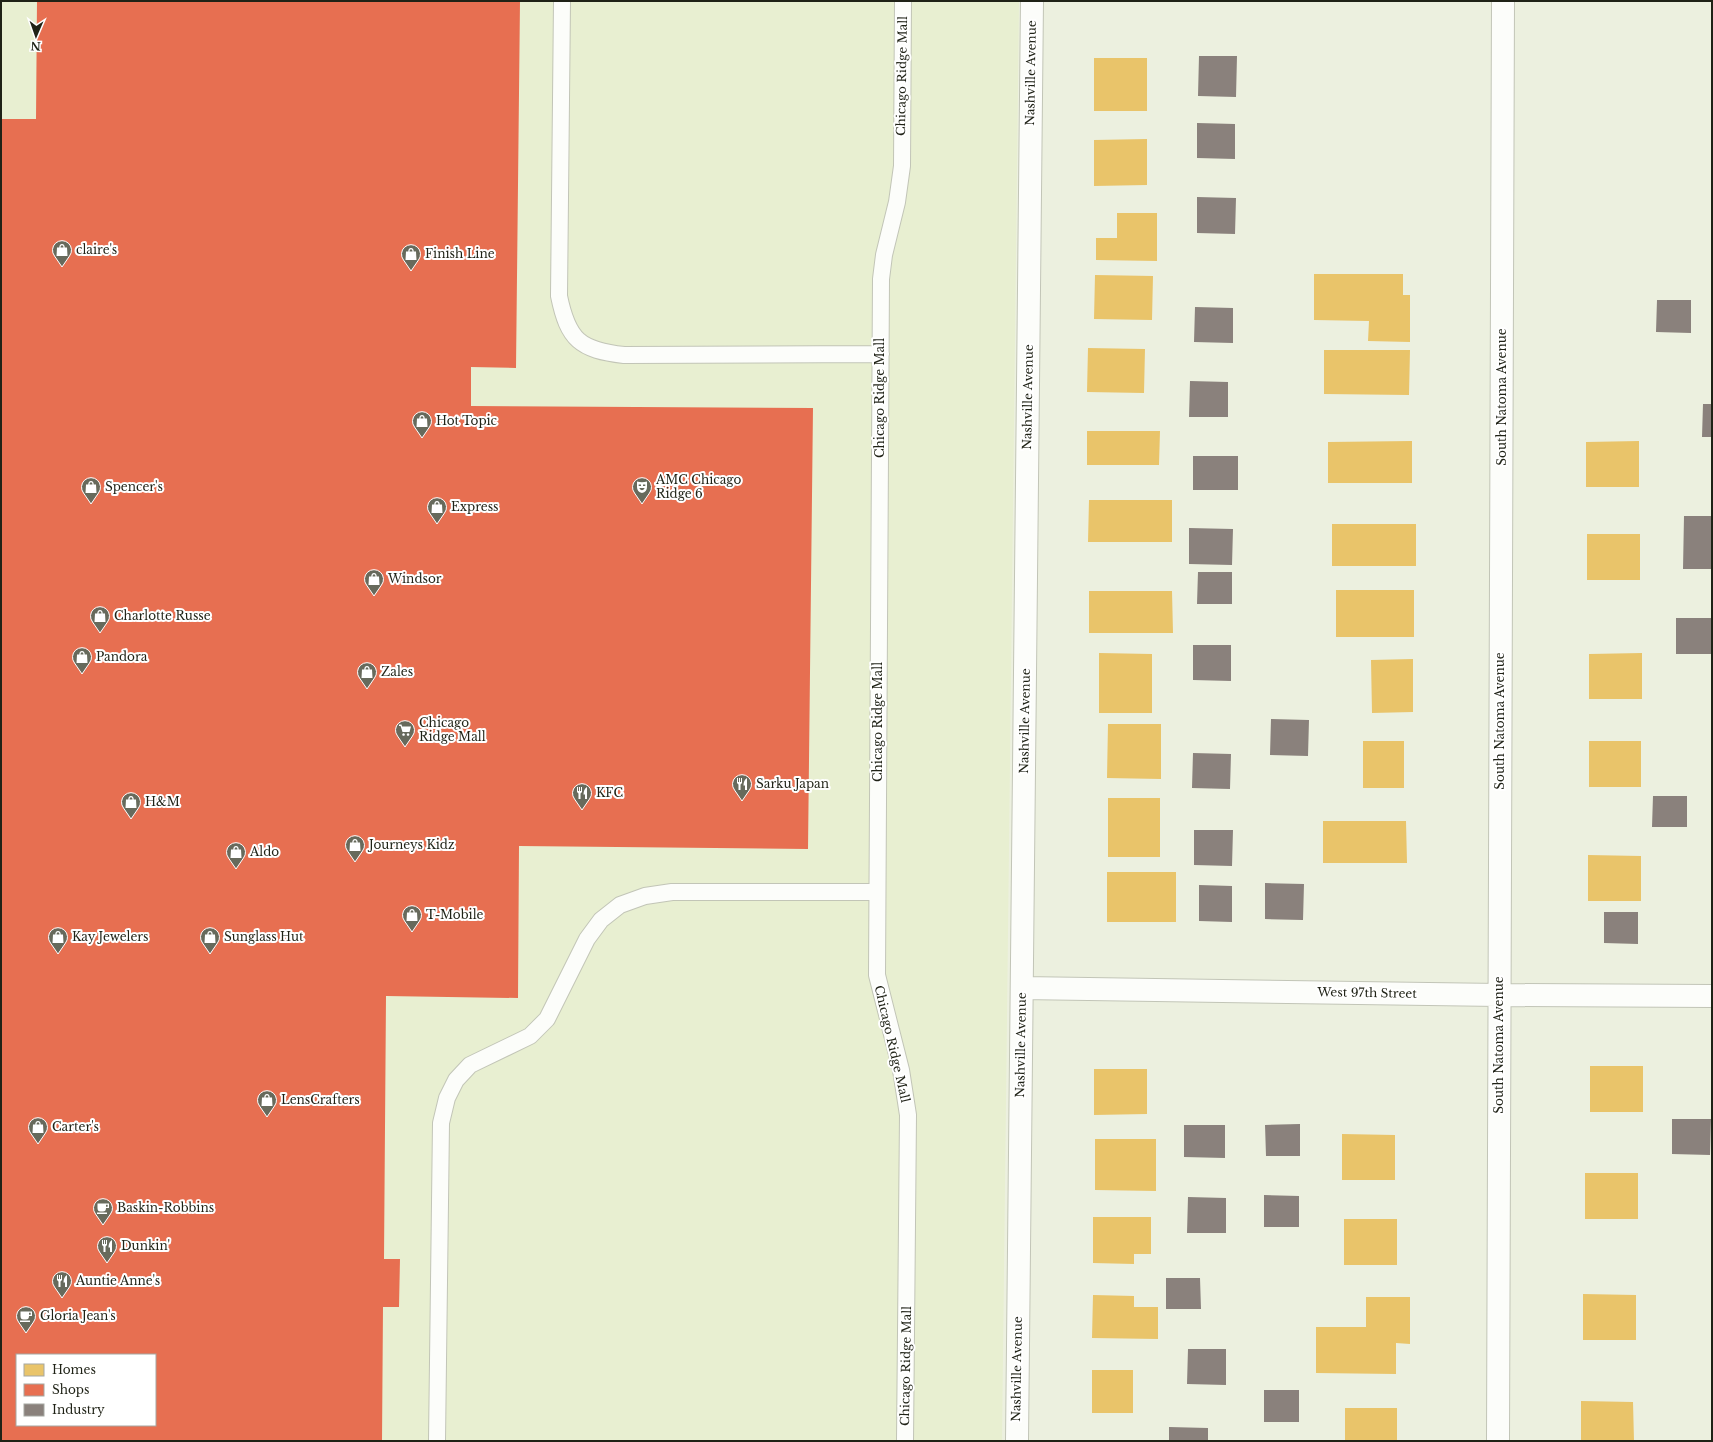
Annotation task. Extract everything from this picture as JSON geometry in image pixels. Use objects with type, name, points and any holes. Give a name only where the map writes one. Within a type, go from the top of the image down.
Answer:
[{"type":"street","name":"Nashville Avenue","points":[[1017,1441],[1032,1]]},
{"type":"street","name":"South Natoma Avenue","points":[[1498,1441],[1503,1]]},
{"type":"street","name":"West 97th Street","points":[[1022,988],[1499,995],[1712,996]]},
{"type":"lane","points":[[562,1],[559,296],[563,314],[570,330],[583,345],[601,352],[624,355],[881,354]]},
{"type":"lane","name":"Chicago Ridge Mall","points":[[903,1],[902,166],[897,202],[884,255],[881,279],[877,975],[901,1070],[908,1115],[904,1441]]},
{"type":"lane","points":[[437,1441],[440,1123],[447,1098],[456,1080],[470,1065],[530,1036],[547,1019],[587,939],[601,920],[620,905],[645,896],[672,892],[877,892]]},
{"type":"shaded area","name":"Chicago Ridge Mall","points":[[1,1],[1019,1],[1002,1441],[1,1441]]},
{"type":"building: Homes","points":[[1094,58],[1147,58],[1147,111],[1094,111]]},
{"type":"building: Homes","points":[[1147,139],[1147,185],[1094,186],[1094,140]]},
{"type":"building: Homes","points":[[1117,213],[1157,213],[1157,261],[1096,260],[1096,238],[1117,238]]},
{"type":"building: Homes","points":[[1314,274],[1403,274],[1403,295],[1410,295],[1410,342],[1368,341],[1369,321],[1314,320]]},
{"type":"building: Homes","points":[[1095,275],[1153,276],[1152,320],[1094,319]]},
{"type":"building: Homes","points":[[1088,348],[1145,349],[1144,393],[1087,392]]},
{"type":"building: Homes","points":[[1324,350],[1410,350],[1409,395],[1324,394]]},
{"type":"building: Homes","points":[[1087,431],[1160,431],[1159,465],[1087,465]]},
{"type":"building: Homes","points":[[1412,441],[1412,483],[1328,483],[1328,442]]},
{"type":"building: Homes","points":[[1639,441],[1639,487],[1586,487],[1586,442]]},
{"type":"building: Homes","points":[[1089,500],[1172,500],[1172,542],[1088,542]]},
{"type":"building: Homes","points":[[1332,524],[1416,524],[1416,566],[1332,566]]},
{"type":"building: Homes","points":[[1587,534],[1640,534],[1640,580],[1587,580]]},
{"type":"building: Homes","points":[[1336,590],[1414,590],[1414,637],[1336,637]]},
{"type":"building: Homes","points":[[1089,591],[1172,591],[1173,633],[1089,633]]},
{"type":"building: Homes","points":[[1099,653],[1152,654],[1152,713],[1099,713]]},
{"type":"building: Homes","points":[[1642,653],[1642,699],[1589,699],[1589,654]]},
{"type":"building: Homes","points":[[1413,659],[1413,712],[1372,713],[1371,660]]},
{"type":"building: Homes","points":[[1108,724],[1161,724],[1161,779],[1107,778]]},
{"type":"building: Homes","points":[[1363,741],[1404,741],[1404,788],[1363,788]]},
{"type":"building: Homes","points":[[1589,741],[1641,741],[1641,787],[1589,787]]},
{"type":"building: Homes","points":[[1108,798],[1160,798],[1160,857],[1108,857]]},
{"type":"building: Homes","points":[[1323,821],[1406,821],[1407,863],[1323,863]]},
{"type":"building: Homes","points":[[1588,855],[1641,856],[1641,901],[1588,901]]},
{"type":"building: Homes","points":[[1107,872],[1176,872],[1176,922],[1107,922]]},
{"type":"building: Homes","points":[[1590,1066],[1643,1066],[1643,1112],[1590,1112]]},
{"type":"building: Homes","points":[[1094,1069],[1147,1069],[1147,1114],[1094,1115]]},
{"type":"building: Homes","points":[[1342,1134],[1395,1135],[1395,1180],[1342,1180]]},
{"type":"building: Homes","points":[[1095,1139],[1156,1139],[1156,1191],[1095,1190]]},
{"type":"building: Homes","points":[[1585,1173],[1638,1173],[1638,1219],[1585,1219]]},
{"type":"building: Homes","points":[[1093,1217],[1151,1217],[1151,1254],[1134,1254],[1134,1264],[1093,1263]]},
{"type":"building: Homes","points":[[1344,1219],[1397,1219],[1397,1265],[1344,1265]]},
{"type":"building: Homes","points":[[1583,1294],[1636,1295],[1636,1340],[1583,1340]]},
{"type":"building: Homes","points":[[1093,1295],[1134,1296],[1134,1307],[1158,1307],[1158,1339],[1092,1338]]},
{"type":"building: Homes","points":[[1366,1297],[1410,1297],[1410,1344],[1396,1343],[1396,1374],[1316,1373],[1316,1327],[1366,1327]]},
{"type":"building: Homes","points":[[1092,1370],[1133,1370],[1133,1413],[1092,1413]]},
{"type":"building: Homes","points":[[1581,1401],[1633,1402],[1634,1441],[1581,1441]]},
{"type":"building: Homes","points":[[1345,1408],[1397,1408],[1397,1441],[1345,1441]]},
{"type":"building: Shops","name":"Chicago Ridge Mall","points":[[37,1],[520,1],[516,368],[471,367],[471,406],[813,408],[808,849],[519,846],[518,998],[386,996],[384,1259],[400,1259],[399,1307],[383,1307],[382,1441],[1,1441],[1,119],[36,119]]},
{"type":"building: Industry","points":[[1199,56],[1237,56],[1236,97],[1198,96]]},
{"type":"building: Industry","points":[[1197,123],[1235,124],[1235,159],[1197,158]]},
{"type":"building: Industry","points":[[1197,197],[1236,198],[1235,234],[1197,233]]},
{"type":"building: Industry","points":[[1657,300],[1691,300],[1691,333],[1656,332]]},
{"type":"building: Industry","points":[[1195,307],[1233,308],[1233,343],[1194,342]]},
{"type":"building: Industry","points":[[1190,381],[1228,382],[1228,417],[1189,417]]},
{"type":"building: Industry","points":[[1703,404],[1712,404],[1712,437],[1702,437]]},
{"type":"building: Industry","points":[[1193,456],[1238,456],[1238,490],[1193,490]]},
{"type":"building: Industry","points":[[1684,516],[1712,516],[1712,569],[1683,569]]},
{"type":"building: Industry","points":[[1189,528],[1233,529],[1232,565],[1189,564]]},
{"type":"building: Industry","points":[[1198,572],[1232,572],[1232,604],[1197,604]]},
{"type":"building: Industry","points":[[1676,618],[1712,618],[1712,654],[1676,654]]},
{"type":"building: Industry","points":[[1193,645],[1231,645],[1231,681],[1193,680]]},
{"type":"building: Industry","points":[[1271,719],[1309,720],[1308,756],[1270,755]]},
{"type":"building: Industry","points":[[1193,753],[1231,754],[1230,789],[1192,788]]},
{"type":"building: Industry","points":[[1653,796],[1687,796],[1687,827],[1652,827]]},
{"type":"building: Industry","points":[[1194,830],[1233,830],[1232,866],[1194,865]]},
{"type":"building: Industry","points":[[1265,883],[1304,884],[1303,920],[1265,919]]},
{"type":"building: Industry","points":[[1199,885],[1232,886],[1232,922],[1199,921]]},
{"type":"building: Industry","points":[[1604,912],[1638,912],[1638,944],[1604,943]]},
{"type":"building: Industry","points":[[1672,1119],[1711,1119],[1710,1155],[1672,1154]]},
{"type":"building: Industry","points":[[1300,1124],[1300,1156],[1266,1156],[1265,1125]]},
{"type":"building: Industry","points":[[1184,1125],[1225,1125],[1225,1158],[1184,1157]]},
{"type":"building: Industry","points":[[1264,1195],[1299,1196],[1299,1227],[1264,1227]]},
{"type":"building: Industry","points":[[1188,1197],[1226,1198],[1226,1233],[1187,1233]]},
{"type":"building: Industry","points":[[1166,1278],[1200,1278],[1201,1309],[1166,1309]]},
{"type":"building: Industry","points":[[1188,1349],[1226,1349],[1226,1385],[1187,1384]]},
{"type":"building: Industry","points":[[1264,1390],[1299,1390],[1299,1422],[1264,1422]]},
{"type":"building: Industry","points":[[1169,1427],[1208,1428],[1208,1441],[1169,1441]]},
{"type":"place","name":"claire's","points":[[62,267]]},
{"type":"place","name":"Finish Line","points":[[411,271]]},
{"type":"place","name":"Hot Topic","points":[[422,438]]},
{"type":"place","name":"Spencer's","points":[[91,504]]},
{"type":"place","name":"AMC Chicago Ridge 6","points":[[642,504]]},
{"type":"place","name":"Express","points":[[437,524]]},
{"type":"place","name":"Windsor","points":[[374,596]]},
{"type":"place","name":"Charlotte Russe","points":[[100,633]]},
{"type":"place","name":"Pandora","points":[[82,674]]},
{"type":"place","name":"Zales","points":[[367,689]]},
{"type":"place","name":"Chicago Ridge Mall","points":[[405,747]]},
{"type":"place","name":"Sarku Japan","points":[[742,801]]},
{"type":"place","name":"KFC","points":[[582,810]]},
{"type":"place","name":"H&M","points":[[131,819]]},
{"type":"place","name":"Journeys Kidz","points":[[355,862]]},
{"type":"place","name":"Aldo","points":[[236,869]]},
{"type":"place","name":"T-Mobile","points":[[412,932]]},
{"type":"place","name":"Kay Jewelers","points":[[58,954]]},
{"type":"place","name":"Sunglass Hut","points":[[210,954]]},
{"type":"place","name":"LensCrafters","points":[[267,1117]]},
{"type":"place","name":"Carter's","points":[[38,1144]]},
{"type":"place","name":"Baskin-Robbins","points":[[103,1225]]},
{"type":"place","name":"Dunkin'","points":[[107,1263]]},
{"type":"place","name":"Auntie Anne's","points":[[62,1298]]},
{"type":"place","name":"Gloria Jean's","points":[[26,1333]]}]
